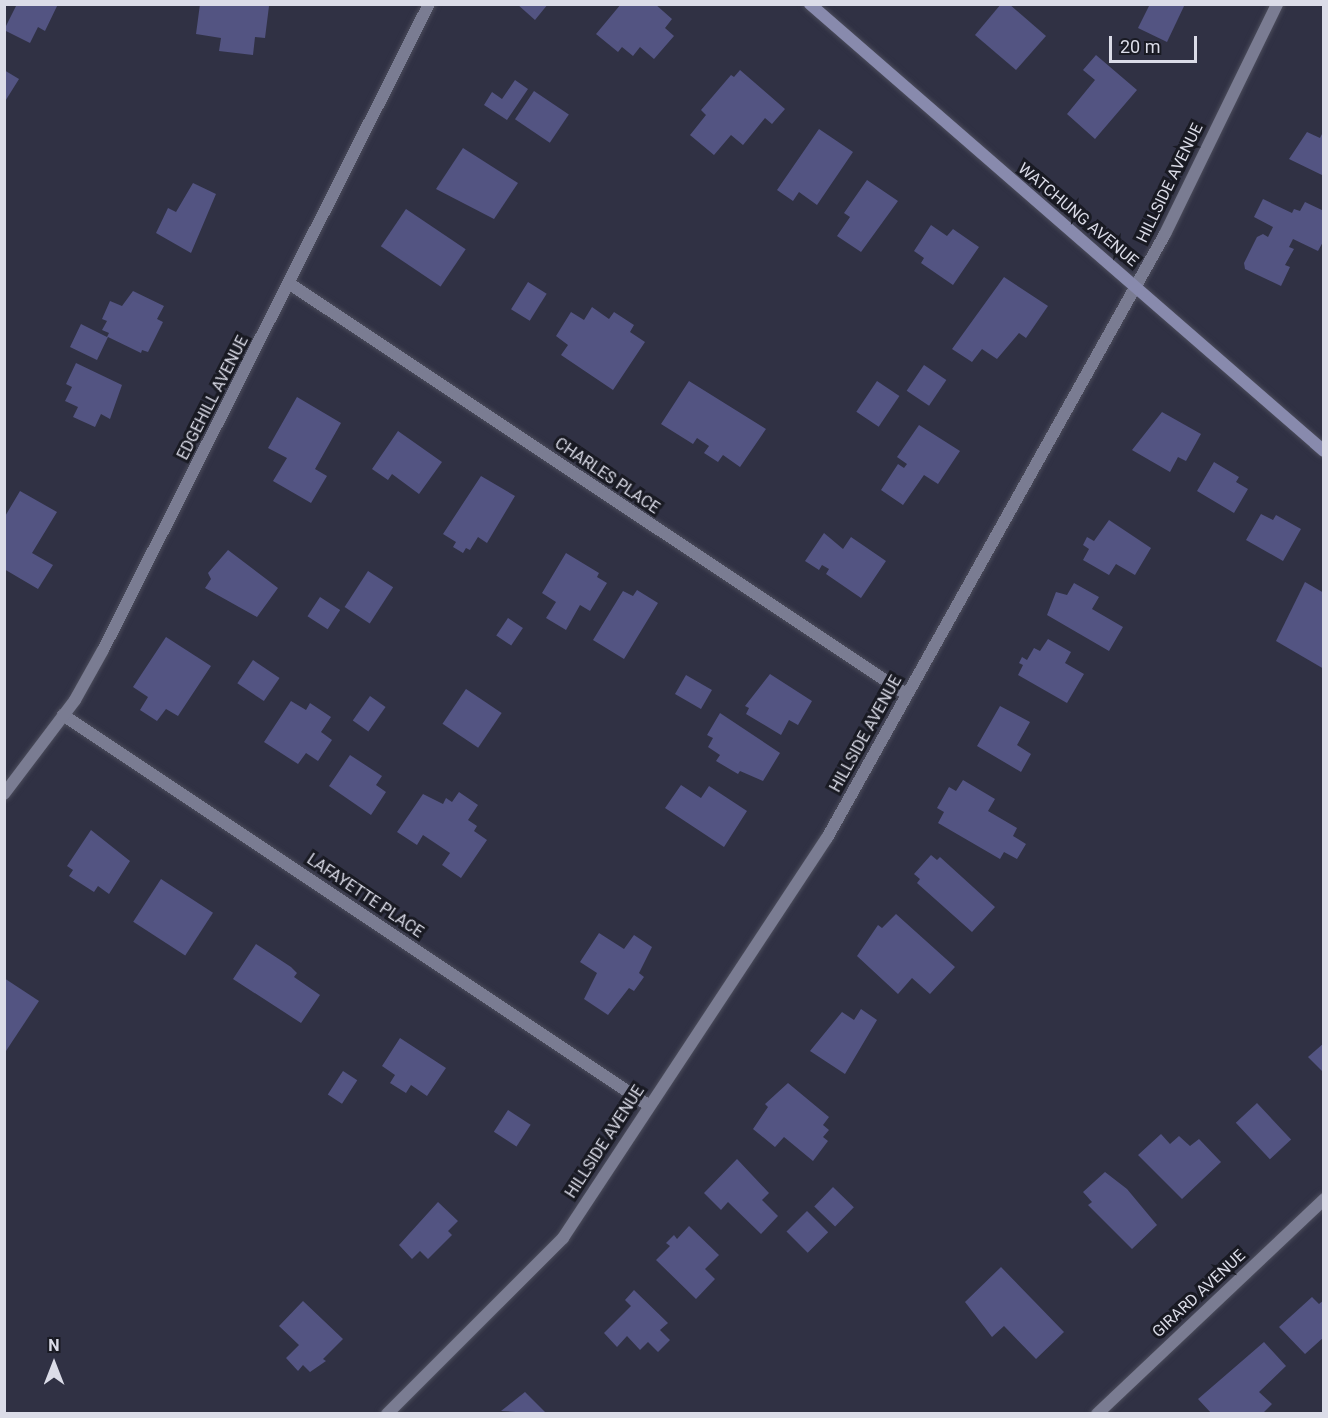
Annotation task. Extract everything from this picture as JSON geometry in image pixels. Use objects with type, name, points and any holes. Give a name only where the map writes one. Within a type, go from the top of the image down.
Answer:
[{"type":"main road","name":"WATCHUNG AVENUE","points":[[810,4],[1323,451]]},
{"type":"street","name":"EDGEHILL AVENUE","points":[[4,794],[63,715],[103,650],[290,284],[429,4]]},
{"type":"street","name":"HILLSIDE AVENUE","points":[[387,1413],[563,1238],[648,1105],[827,838],[1135,285],[1277,4]]},
{"type":"street","name":"CHARLES PLACE","points":[[290,284],[906,694]]},
{"type":"street","name":"LAFAYETTE PLACE","points":[[63,715],[648,1105]]},
{"type":"street","name":"GIRARD AVENUE","points":[[1097,1413],[1323,1199]]},
{"type":"building","points":[[17,4],[58,4],[45,31],[38,27],[30,43],[4,30]]},
{"type":"building","points":[[200,4],[269,6],[265,38],[255,37],[253,55],[219,51],[221,38],[196,34]]},
{"type":"building","points":[[517,4],[548,4],[535,20]]},
{"type":"building","points":[[621,4],[655,4],[672,19],[665,28],[674,36],[654,59],[640,47],[633,56],[622,47],[618,52],[596,34]]},
{"type":"building","points":[[1001,4],[1009,4],[1046,36],[1016,70],[975,35]]},
{"type":"building","points":[[1150,4],[1185,4],[1167,42],[1138,28]]},
{"type":"building","points":[[1096,55],[1137,90],[1095,139],[1067,114],[1095,80],[1083,70]]},
{"type":"building","points":[[4,70],[19,79],[4,103]]},
{"type":"building","points":[[740,70],[785,109],[772,124],[765,118],[743,145],[731,135],[714,155],[690,135],[706,115],[701,110],[731,75],[734,77]]},
{"type":"building","points":[[515,80],[528,89],[507,120],[484,105],[492,92],[502,99]]},
{"type":"building","points":[[534,91],[569,114],[550,143],[515,119]]},
{"type":"building","points":[[819,129],[853,152],[817,205],[799,192],[793,201],[777,190]]},
{"type":"building","points":[[1324,130],[1324,176],[1289,159],[1307,132],[1320,138]]},
{"type":"building","points":[[463,148],[518,183],[494,219],[436,189]]},
{"type":"building","points":[[867,180],[898,201],[861,252],[837,236],[850,217],[844,213]]},
{"type":"building","points":[[193,183],[216,194],[191,253],[156,233],[168,208],[176,212]]},
{"type":"building","points":[[1263,199],[1292,213],[1294,209],[1300,211],[1305,202],[1324,211],[1324,240],[1318,251],[1293,239],[1289,247],[1294,249],[1285,265],[1290,267],[1281,286],[1245,269],[1244,263],[1257,237],[1263,234],[1268,237],[1273,227],[1254,217]]},
{"type":"building","points":[[406,209],[466,249],[441,287],[381,246]]},
{"type":"building","points":[[931,225],[947,236],[953,229],[979,247],[953,285],[921,263],[924,258],[914,251]]},
{"type":"building","points":[[1004,277],[1048,306],[1026,338],[1019,333],[997,359],[982,349],[972,362],[952,349]]},
{"type":"building","points":[[528,282],[547,294],[530,321],[511,309]]},
{"type":"building","points":[[133,291],[164,306],[157,319],[163,322],[148,352],[142,350],[141,353],[108,337],[97,360],[70,347],[81,324],[107,337],[109,333],[102,330],[107,321],[102,319],[110,301],[122,306]]},
{"type":"building","points":[[592,307],[609,319],[614,312],[634,325],[630,332],[645,342],[613,390],[561,355],[568,345],[556,336],[571,312],[584,320]]},
{"type":"building","points":[[76,363],[122,385],[110,419],[101,414],[95,427],[73,417],[78,407],[65,401],[72,387],[66,384]]},
{"type":"building","points":[[924,365],[946,380],[929,406],[907,391]]},
{"type":"building","points":[[689,381],[766,429],[740,467],[723,455],[718,462],[704,453],[709,446],[697,438],[693,444],[661,424]]},
{"type":"building","points":[[877,381],[899,396],[879,427],[856,412]]},
{"type":"building","points":[[297,397],[341,423],[315,469],[327,476],[311,503],[273,481],[287,458],[268,448]]},
{"type":"building","points":[[1162,412],[1201,434],[1186,461],[1178,457],[1170,472],[1132,450]]},
{"type":"building","points":[[919,425],[960,451],[938,484],[924,475],[903,505],[881,490],[898,464],[904,468],[907,464],[897,457]]},
{"type":"building","points":[[398,431],[442,462],[419,494],[392,474],[388,480],[372,469]]},
{"type":"building","points":[[1214,462],[1239,477],[1236,482],[1248,489],[1234,513],[1197,491]]},
{"type":"building","points":[[481,476],[515,496],[487,543],[478,537],[470,550],[466,548],[463,553],[453,547],[456,542],[443,534]]},
{"type":"building","points":[[20,491],[57,512],[32,553],[53,565],[38,589],[4,569],[4,518]]},
{"type":"building","points":[[1261,514],[1273,520],[1276,515],[1301,529],[1283,561],[1246,540]]},
{"type":"building","points":[[1109,520],[1151,548],[1135,575],[1116,564],[1109,575],[1083,560],[1089,549],[1083,545],[1087,537],[1094,541]]},
{"type":"building","points":[[824,533],[843,549],[851,537],[886,561],[861,598],[826,574],[829,569],[822,565],[819,570],[805,561]]},
{"type":"building","points":[[228,550],[278,588],[257,617],[205,588],[211,579],[208,573]]},
{"type":"building","points":[[566,553],[599,573],[597,577],[607,583],[590,611],[580,605],[566,630],[546,618],[556,602],[542,593]]},
{"type":"building","points":[[368,571],[393,587],[370,623],[345,607]]},
{"type":"building","points":[[1305,582],[1324,593],[1324,669],[1276,641]]},
{"type":"building","points":[[1074,583],[1099,597],[1092,609],[1123,627],[1109,651],[1047,615],[1056,592],[1067,595]]},
{"type":"building","points":[[637,590],[658,603],[624,659],[593,640],[623,591],[633,596]]},
{"type":"building","points":[[320,597],[340,610],[328,629],[307,616]]},
{"type":"building","points":[[508,618],[523,628],[511,645],[496,635]]},
{"type":"building","points":[[166,637],[211,666],[178,716],[166,709],[157,721],[140,710],[148,697],[133,687]]},
{"type":"building","points":[[1048,639],[1071,652],[1065,663],[1084,674],[1067,703],[1018,675],[1023,665],[1019,663],[1022,657],[1027,660],[1034,648],[1040,651]]},
{"type":"building","points":[[253,660],[280,678],[264,701],[237,683]]},
{"type":"building","points":[[770,674],[812,701],[798,725],[789,720],[781,735],[746,714],[749,708],[745,706]]},
{"type":"building","points":[[686,675],[712,690],[701,709],[675,694]]},
{"type":"building","points":[[466,689],[502,713],[478,748],[443,724]]},
{"type":"building","points":[[370,696],[386,707],[368,731],[353,721]]},
{"type":"building","points":[[291,701],[306,710],[310,703],[331,717],[321,732],[332,740],[318,761],[306,753],[298,764],[264,742]]},
{"type":"building","points":[[1000,706],[1030,722],[1017,745],[1031,754],[1021,772],[977,746]]},
{"type":"building","points":[[720,713],[780,753],[763,781],[740,771],[738,774],[716,761],[720,755],[708,747],[713,738],[707,735]]},
{"type":"building","points":[[350,755],[382,776],[376,785],[386,792],[371,815],[329,786]]},
{"type":"building","points":[[963,780],[995,799],[988,811],[1017,828],[1013,836],[1026,844],[1017,859],[1004,852],[1000,859],[938,823],[944,812],[937,808],[949,787],[956,791]]},
{"type":"building","points":[[681,785],[701,798],[709,786],[747,811],[724,847],[665,808]]},
{"type":"building","points":[[459,792],[478,805],[468,820],[477,826],[474,831],[487,840],[461,878],[442,865],[450,853],[423,835],[417,845],[397,832],[423,794],[443,804],[446,798],[452,802]]},
{"type":"building","points":[[91,830],[130,861],[109,894],[98,886],[94,892],[69,876],[73,870],[67,866]]},
{"type":"building","points":[[931,855],[937,860],[940,857],[995,907],[972,932],[917,883],[920,879],[914,874]]},
{"type":"building","points":[[161,879],[213,913],[185,956],[133,922]]},
{"type":"building","points":[[896,914],[955,967],[930,994],[912,978],[898,994],[857,956],[878,925],[882,928]]},
{"type":"building","points":[[599,933],[624,949],[634,935],[652,947],[639,973],[644,977],[634,991],[629,988],[608,1015],[584,999],[597,973],[580,962]]},
{"type":"building","points":[[256,944],[291,967],[297,973],[294,977],[320,995],[301,1023],[233,979]]},
{"type":"building","points":[[4,978],[39,1001],[4,1054]]},
{"type":"building","points":[[861,1009],[877,1020],[845,1074],[810,1051],[842,1012],[854,1020]]},
{"type":"building","points":[[400,1038],[446,1068],[427,1096],[411,1085],[406,1093],[390,1083],[395,1075],[382,1066]]},
{"type":"building","points":[[1324,1043],[1324,1073],[1308,1057]]},
{"type":"building","points":[[343,1071],[357,1080],[342,1104],[328,1094]]},
{"type":"building","points":[[788,1083],[829,1117],[823,1125],[829,1130],[823,1137],[828,1141],[813,1161],[784,1137],[775,1147],[753,1129],[768,1107],[765,1104]]},
{"type":"building","points":[[1257,1103],[1291,1140],[1270,1159],[1236,1123]]},
{"type":"building","points":[[508,1110],[531,1125],[516,1147],[494,1132]]},
{"type":"building","points":[[1161,1134],[1170,1144],[1179,1136],[1190,1146],[1199,1139],[1221,1162],[1182,1199],[1138,1155]]},
{"type":"building","points":[[737,1159],[769,1193],[762,1200],[778,1216],[761,1234],[728,1202],[721,1210],[704,1193]]},
{"type":"building","points":[[1105,1172],[1127,1189],[1157,1225],[1132,1249],[1088,1205],[1092,1202],[1083,1192]]},
{"type":"building","points":[[833,1187],[854,1207],[835,1227],[814,1206]]},
{"type":"building","points":[[438,1202],[458,1221],[448,1231],[452,1235],[428,1259],[420,1251],[412,1259],[399,1245]]},
{"type":"building","points":[[807,1211],[828,1232],[808,1253],[786,1232]]},
{"type":"building","points":[[689,1226],[719,1255],[705,1269],[715,1279],[696,1299],[656,1260],[670,1246],[666,1243],[674,1235],[677,1239]]},
{"type":"building","points":[[1001,1267],[1064,1332],[1036,1359],[1004,1326],[992,1337],[965,1302]]},
{"type":"building","points":[[634,1290],[668,1323],[660,1330],[670,1340],[658,1352],[648,1342],[640,1350],[627,1336],[617,1347],[604,1333],[631,1306],[625,1300]]},
{"type":"building","points":[[1312,1297],[1319,1304],[1324,1300],[1324,1337],[1305,1354],[1279,1327]]},
{"type":"building","points":[[303,1301],[343,1339],[323,1359],[326,1361],[310,1372],[303,1365],[298,1371],[286,1358],[299,1345],[279,1326]]},
{"type":"building","points":[[1264,1342],[1286,1366],[1259,1392],[1272,1404],[1262,1414],[1212,1414],[1198,1399]]},
{"type":"building","points":[[525,1392],[547,1414],[501,1411]]}]
